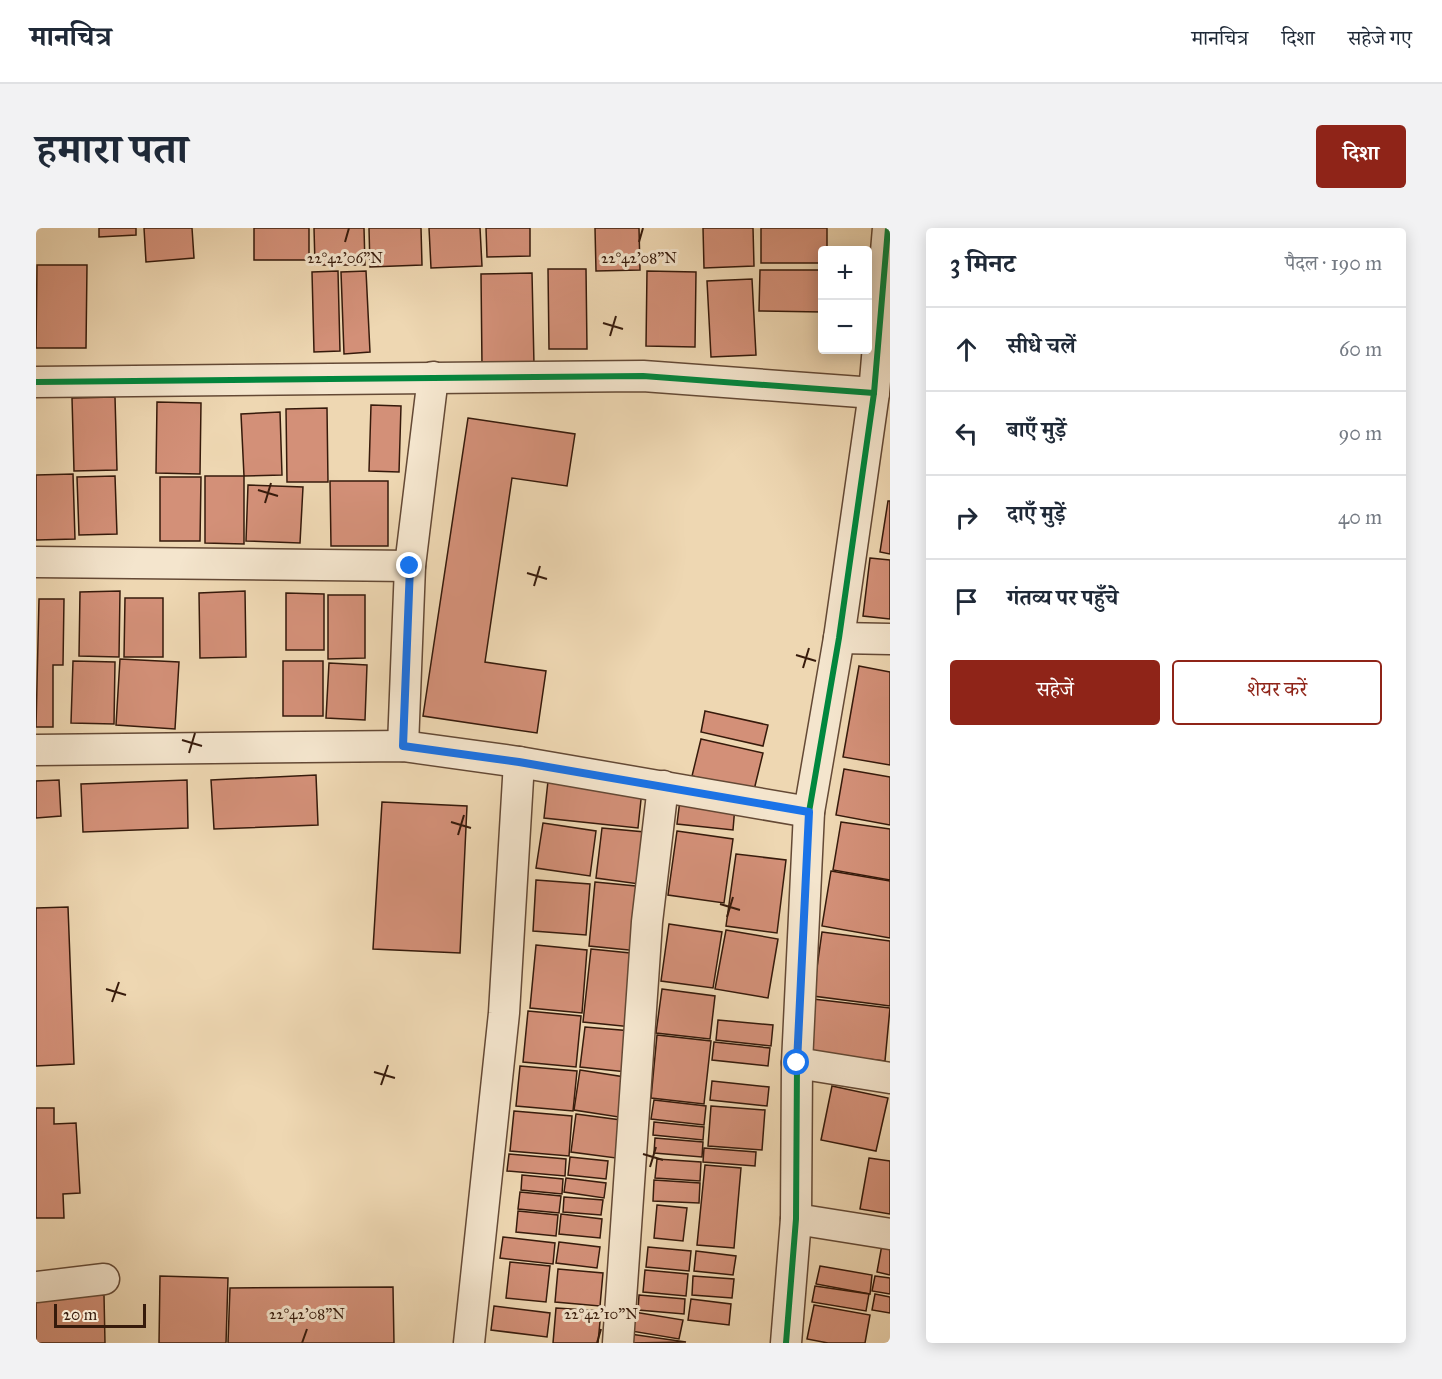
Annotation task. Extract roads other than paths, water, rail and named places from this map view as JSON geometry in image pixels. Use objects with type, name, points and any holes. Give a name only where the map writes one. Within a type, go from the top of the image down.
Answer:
[{"type":"street","points":[[786,1343],[796,1219],[797,1063],[809,812],[838,638],[874,393],[888,228]]},
{"type":"street","points":[[36,382],[643,376],[874,393]]},
{"type":"street","points":[[403,746],[410,566],[434,377]]},
{"type":"street","points":[[36,562],[410,566]]},
{"type":"street","points":[[838,638],[890,639]]},
{"type":"street","points":[[36,750],[403,746],[519,762],[809,812]]},
{"type":"street","points":[[469,1343],[504,1013],[519,762]]},
{"type":"street","points":[[618,1343],[647,922],[663,786]]},
{"type":"street","points":[[797,1063],[890,1078]]},
{"type":"street","points":[[796,1219],[890,1234]]},
{"type":"street","points":[[36,1287],[104,1279]]}]
